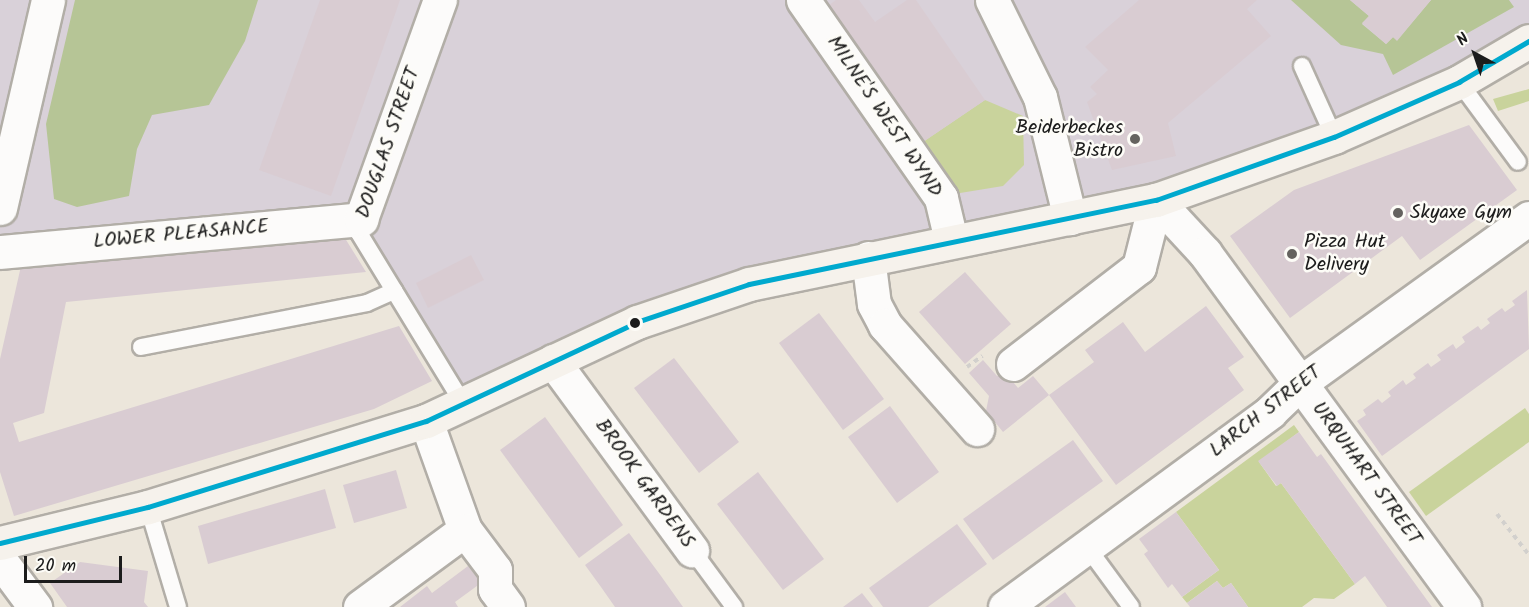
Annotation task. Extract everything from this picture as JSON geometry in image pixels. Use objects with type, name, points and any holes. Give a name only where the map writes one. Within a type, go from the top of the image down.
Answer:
[{"type":"street","points":[[0,208],[48,0]]},
{"type":"street","name":"DOUGLAS STREET","points":[[361,219],[440,0]]},
{"type":"street","name":"MILNE'S WEST WYND","points":[[803,0],[941,198],[951,240]]},
{"type":"street","points":[[992,0],[1040,97],[1070,218]]},
{"type":"street","points":[[0,543],[23,540],[148,507],[426,421],[637,322],[749,285],[951,240],[1156,200],[1334,137],[1459,82],[1529,42]]},
{"type":"street","points":[[1013,364],[1139,267],[1156,200]]},
{"type":"street","name":"URQUHART STREET","points":[[1156,200],[1205,253],[1464,607]]},
{"type":"street","name":"LARCH STREET","points":[[1005,607],[1270,412],[1300,383],[1529,218]]},
{"type":"street","name":"LOWER PLEASANCE","points":[[0,252],[361,219]]},
{"type":"street","points":[[868,258],[874,304],[885,325],[977,429]]},
{"type":"street","name":"BROOK GARDENS","points":[[553,361],[692,550]]},
{"type":"street","points":[[426,421],[465,530],[495,570],[495,590],[508,607]]},
{"type":"street","points":[[360,607],[465,530]]},
{"type":"street","points":[[0,560],[35,607]]},
{"type":"lane","points":[[1302,66],[1334,137]]},
{"type":"lane","points":[[1459,82],[1518,162]]},
{"type":"lane","name":"DOUGLAS STREET","points":[[361,219],[359,233],[464,405]]},
{"type":"lane","points":[[141,347],[367,303],[394,291]]},
{"type":"lane","points":[[148,507],[178,607]]},
{"type":"lane","points":[[1087,547],[1131,607]]},
{"type":"lane","name":"BROOK GARDENS","points":[[692,550],[734,607]]},
{"type":"path","points":[[941,388],[980,356],[1013,364]]},
{"type":"path","points":[[1497,514],[1529,555]]},
{"type":"shaded area","points":[[0,0],[1529,0],[1529,41],[1156,200],[749,284],[464,405],[359,233],[0,252]]},
{"type":"green space","points":[[75,0],[258,0],[245,41],[209,105],[152,115],[137,149],[129,196],[77,207],[54,199],[46,124]]},
{"type":"green space","points":[[1291,0],[1350,0],[1369,16],[1362,24],[1386,44],[1393,37],[1397,40],[1431,0],[1509,0],[1514,7],[1393,75],[1383,54],[1341,45]]},
{"type":"green space","points":[[1529,89],[1529,101],[1498,111],[1493,99]]},
{"type":"green space","points":[[985,100],[1023,116],[1024,165],[1003,186],[954,194],[920,144]]},
{"type":"green space","points":[[1525,408],[1529,414],[1529,442],[1426,516],[1409,492]]},
{"type":"green space","points":[[1294,425],[1299,432],[1259,462],[1276,486],[1281,483],[1355,584],[1334,599],[1314,598],[1302,607],[1248,607],[1231,583],[1223,588],[1217,581],[1187,603],[1182,597],[1219,570],[1176,512]]},
{"type":"building","points":[[320,0],[400,0],[331,196],[259,170]]},
{"type":"building","points":[[836,0],[859,0],[875,22],[907,0],[916,0],[985,100],[920,144],[825,8]]},
{"type":"building","points":[[1139,0],[1257,0],[1247,9],[1271,36],[1168,123],[1176,156],[1112,170],[1087,102],[1097,94],[1090,87],[1108,70],[1085,47]]},
{"type":"building","points":[[1350,0],[1431,0],[1397,41],[1393,37],[1386,44],[1362,23],[1369,16]]},
{"type":"building","name":"Skyaxe Gym","points":[[1469,125],[1517,190],[1420,260],[1402,236],[1290,318],[1230,236],[1294,190]]},
{"type":"building","points":[[343,235],[366,272],[66,302],[44,413],[13,423],[19,442],[399,326],[432,381],[374,409],[14,516],[0,472],[0,359],[21,266]]},
{"type":"building","points":[[471,255],[484,280],[428,308],[416,283]]},
{"type":"building","points":[[965,272],[1011,324],[965,364],[919,312]]},
{"type":"building","points":[[1527,290],[1529,349],[1382,456],[1357,421],[1366,415],[1363,410],[1378,399],[1382,403],[1391,396],[1388,392],[1403,380],[1406,385],[1416,378],[1413,374],[1428,363],[1431,367],[1441,360],[1437,355],[1453,344],[1456,349],[1465,342],[1462,337],[1478,326],[1481,330],[1490,323],[1487,319],[1502,308],[1505,312],[1515,305],[1512,301]]},
{"type":"building","points":[[1206,306],[1244,357],[1228,368],[1244,390],[1116,485],[1049,395],[1094,362],[1085,350],[1123,322],[1145,352]]},
{"type":"building","points":[[819,313],[884,399],[843,430],[779,343]]},
{"type":"building","points":[[674,358],[739,442],[699,473],[634,388]]},
{"type":"building","points":[[983,360],[997,376],[1004,371],[1018,388],[1033,376],[1049,395],[1003,432],[986,411],[989,396],[969,373]]},
{"type":"building","points":[[890,406],[939,472],[897,503],[848,437]]},
{"type":"building","points":[[545,417],[623,525],[579,558],[500,450]]},
{"type":"building","points":[[1299,432],[1317,457],[1321,454],[1432,607],[1387,607],[1365,576],[1355,584],[1281,483],[1277,486],[1258,461]]},
{"type":"building","points":[[1073,440],[1103,481],[993,560],[963,519]]},
{"type":"building","points":[[396,470],[407,508],[354,523],[343,485]]},
{"type":"building","points":[[758,472],[824,559],[783,590],[717,504]]},
{"type":"building","points":[[325,489],[336,528],[208,564],[198,526]]},
{"type":"building","points":[[1176,512],[1219,570],[1182,597],[1172,584],[1168,588],[1144,554],[1148,551],[1139,539]]},
{"type":"building","points":[[957,524],[987,564],[928,607],[883,607],[869,588]]},
{"type":"building","points":[[629,533],[683,607],[615,607],[585,565]]},
{"type":"building","points":[[80,562],[148,571],[144,602],[148,607],[67,607],[50,583]]},
{"type":"building","points":[[468,566],[481,583],[455,602],[458,607],[400,607],[427,586],[432,593]]},
{"type":"building","points":[[1217,581],[1223,588],[1231,583],[1248,607],[1190,607],[1187,603]]},
{"type":"building","points":[[1065,592],[1076,607],[1045,607]]},
{"type":"building","points":[[862,593],[873,607],[843,607]]},
{"type":"transit line","points":[[0,543],[148,507],[426,421],[637,322],[749,284],[1156,200],[1334,137],[1459,82],[1529,41]]},
{"type":"place","name":"Beiderbeckes Bistro","points":[[1135,139]]},
{"type":"place","name":"Skyaxe Gym","points":[[1398,213]]},
{"type":"place","name":"Pizza Hut Delivery","points":[[1292,254]]}]
